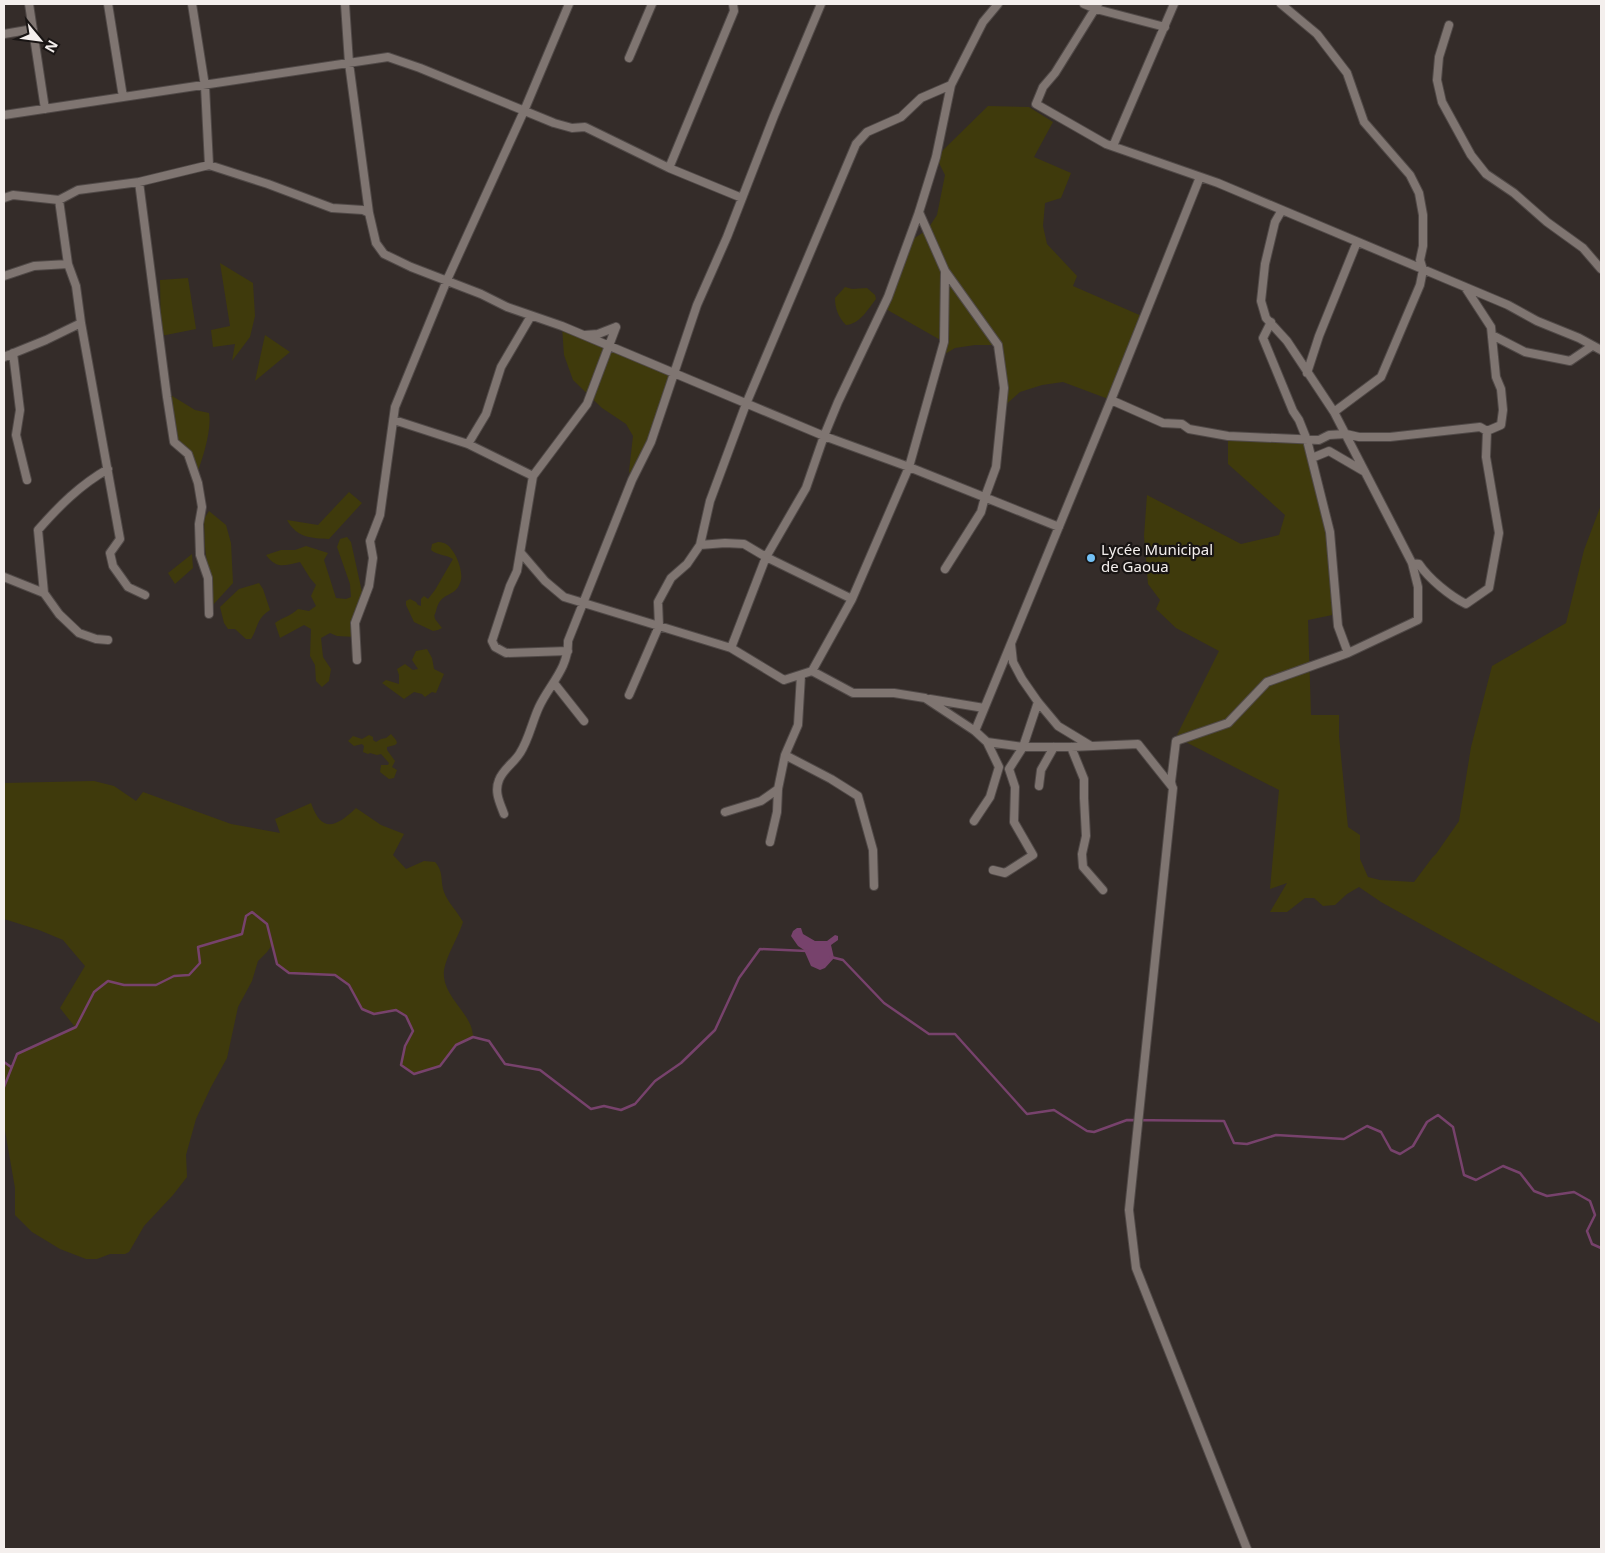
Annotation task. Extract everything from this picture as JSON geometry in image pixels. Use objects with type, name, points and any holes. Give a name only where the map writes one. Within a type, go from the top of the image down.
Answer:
[{"type":"street","points":[[29,4],[45,109]]},
{"type":"street","points":[[108,4],[123,97]]},
{"type":"street","points":[[197,4],[192,4],[205,86],[209,165]]},
{"type":"street","points":[[345,4],[349,64],[368,213],[376,242],[384,254],[411,267],[481,294],[495,302],[584,335],[824,436],[909,467],[1059,527]]},
{"type":"street","points":[[357,660],[355,623],[369,586],[373,558],[370,541],[380,515],[395,407],[447,280],[524,111],[569,4]]},
{"type":"street","points":[[629,58],[652,4]]},
{"type":"street","points":[[669,168],[734,11],[734,4]]},
{"type":"street","points":[[504,814],[497,793],[498,781],[519,754],[531,731],[545,694],[560,672],[568,651],[568,641],[632,480],[651,442],[697,304],[821,4]]},
{"type":"street","points":[[731,648],[766,558],[806,488],[838,402],[884,308],[919,212],[936,157],[951,85],[983,22],[998,4]]},
{"type":"street","points":[[1084,4],[1164,27]]},
{"type":"street","points":[[1113,146],[1174,4]]},
{"type":"street","points":[[1281,4],[1317,34],[1347,73],[1364,122],[1410,175],[1419,193],[1423,215],[1423,246],[1420,260],[1423,270],[1420,285],[1381,377],[1334,412]]},
{"type":"street","points":[[1097,7],[1055,73],[1043,87],[1036,104],[1106,144],[1200,177],[1282,210],[1508,305],[1537,321],[1601,350]]},
{"type":"street","points":[[1448,24],[1439,57],[1437,80],[1442,102],[1471,155],[1486,174],[1514,193],[1547,222],[1583,248],[1601,269]]},
{"type":"street","points":[[4,34],[34,29]]},
{"type":"street","points":[[4,116],[388,57],[420,68],[554,123],[572,128],[585,127],[669,168],[742,198]]},
{"type":"street","points":[[629,695],[659,626],[658,602],[671,578],[687,564],[700,545],[710,501],[746,404],[856,144],[867,132],[901,117],[921,98],[951,85]]},
{"type":"street","points":[[4,198],[13,194],[58,200],[78,190],[139,182],[209,165],[268,184],[332,208],[364,210],[368,213]]},
{"type":"street","points":[[975,731],[1200,177]]},
{"type":"street","points":[[139,182],[174,442],[188,454],[198,483],[202,507],[199,524],[200,555],[208,578],[209,614]]},
{"type":"street","points":[[58,200],[68,264],[76,286],[120,539],[110,553],[110,560],[121,580],[128,587],[145,595]]},
{"type":"street","points":[[1248,1549],[1136,1268],[1128,1210],[1173,788],[1171,782],[1176,741],[1228,724],[1267,682],[1348,653],[1418,620],[1418,587],[1412,562],[1334,412],[1287,341],[1266,318],[1261,301],[1264,264],[1275,222],[1282,210]]},
{"type":"street","points":[[919,212],[945,271],[998,345],[1004,388],[996,467],[984,497],[981,512],[945,569]]},
{"type":"street","points":[[1307,373],[1319,336],[1357,242]]},
{"type":"street","points":[[4,276],[34,266],[68,264]]},
{"type":"street","points":[[521,553],[545,581],[564,597],[731,648],[784,680],[812,671],[852,599],[909,467],[944,342],[945,271]]},
{"type":"street","points":[[1465,287],[1492,328],[1496,377],[1501,389],[1503,410],[1500,426],[1487,431]]},
{"type":"street","points":[[468,444],[486,414],[501,367],[532,316]]},
{"type":"street","points":[[1271,322],[1263,338],[1293,411],[1299,420],[1312,458],[1330,532],[1338,626],[1348,653]]},
{"type":"street","points":[[4,357],[81,323]]},
{"type":"street","points":[[568,651],[506,653],[495,648],[492,641],[510,586],[517,571],[533,476],[587,404],[616,327],[598,334],[584,335]]},
{"type":"street","points":[[1492,335],[1525,352],[1570,362],[1592,346]]},
{"type":"street","points":[[13,353],[20,410],[16,435],[27,480]]},
{"type":"street","points":[[1111,400],[1163,423],[1182,424],[1189,428],[1228,436],[1319,440],[1329,435],[1346,434],[1359,437],[1390,437],[1480,427],[1487,431]]},
{"type":"street","points":[[394,420],[468,444],[533,476]]},
{"type":"street","points":[[1412,562],[1419,564],[1423,570],[1453,597],[1466,604],[1489,588],[1499,533],[1486,457],[1487,431]]},
{"type":"street","points":[[1312,458],[1329,451],[1366,472]]},
{"type":"street","points":[[108,468],[88,480],[38,530],[44,593],[59,614],[79,633],[96,639],[108,640]]},
{"type":"street","points":[[700,545],[744,544],[766,558],[852,599]]},
{"type":"street","points":[[4,577],[44,593]]},
{"type":"street","points":[[1011,642],[1013,662],[1038,702],[1058,726],[1091,746]]},
{"type":"street","points":[[812,671],[853,693],[894,692],[984,708]]},
{"type":"street","points":[[770,842],[778,812],[778,789],[785,755],[798,725],[801,675]]},
{"type":"street","points":[[554,683],[584,721]]},
{"type":"street","points":[[925,698],[975,731],[987,742],[999,768],[990,797],[974,821]]},
{"type":"street","points":[[993,870],[1005,874],[1033,855],[1014,822],[1015,787],[1009,769],[1023,747],[1038,702]]},
{"type":"street","points":[[987,742],[1023,747],[1138,744],[1173,788]]},
{"type":"street","points":[[1039,786],[1041,770],[1054,747]]},
{"type":"street","points":[[1071,747],[1084,779],[1086,836],[1082,854],[1083,867],[1103,890]]},
{"type":"street","points":[[785,755],[831,779],[858,796],[873,850],[874,886]]},
{"type":"street","points":[[725,812],[761,801],[778,789]]},
{"type":"shaded area","points":[[988,106],[1029,107],[1053,122],[1034,157],[1071,173],[1061,198],[1045,203],[1043,226],[1047,244],[1077,276],[1073,286],[1144,317],[1111,400],[1063,382],[1042,385],[1020,392],[1002,408],[998,345],[975,345],[955,348],[940,357],[944,342],[884,308],[907,243],[927,230],[937,215],[945,175],[936,157]]},
{"type":"shaded area","points":[[220,263],[253,283],[255,316],[250,337],[232,361],[235,344],[213,347],[211,330],[230,326]]},
{"type":"shaded area","points":[[188,278],[196,329],[161,336],[160,280]]},
{"type":"shaded area","points":[[845,287],[852,289],[867,288],[875,295],[876,299],[860,319],[846,325],[838,312],[835,298]]},
{"type":"shaded area","points":[[562,326],[673,373],[661,413],[632,480],[629,471],[633,436],[626,424],[602,408],[573,380],[564,355]]},
{"type":"shaded area","points":[[265,335],[290,352],[255,381]]},
{"type":"shaded area","points":[[169,394],[195,410],[209,413],[208,435],[197,473],[176,441]]},
{"type":"shaded area","points":[[1228,436],[1307,440],[1330,532],[1337,614],[1308,620],[1311,715],[1339,715],[1339,736],[1348,827],[1360,835],[1360,859],[1368,877],[1380,880],[1414,882],[1459,821],[1471,747],[1492,666],[1566,623],[1584,550],[1601,505],[1601,1024],[1381,902],[1359,887],[1347,894],[1335,905],[1323,906],[1314,898],[1305,898],[1287,912],[1270,912],[1287,883],[1270,889],[1279,790],[1176,737],[1219,651],[1176,628],[1156,609],[1160,600],[1148,584],[1144,536],[1147,495],[1241,544],[1279,535],[1285,515],[1228,464]]},
{"type":"shaded area","points":[[349,492],[362,503],[329,539],[300,534],[287,520],[318,525]]},
{"type":"shaded area","points":[[209,511],[226,525],[231,543],[233,583],[212,606],[205,547],[204,519]]},
{"type":"shaded area","points":[[347,537],[351,542],[364,601],[355,637],[337,636],[330,633],[321,638],[323,657],[331,669],[329,681],[322,687],[316,681],[315,665],[310,656],[311,629],[304,625],[280,638],[275,623],[298,609],[309,611],[316,606],[311,596],[316,585],[300,562],[281,565],[274,563],[266,555],[281,550],[295,550],[306,546],[328,553],[324,560],[336,598],[346,599],[351,597],[350,584],[337,547],[340,539]]},
{"type":"shaded area","points":[[438,542],[445,544],[453,551],[460,568],[461,579],[457,588],[438,604],[434,615],[442,628],[433,631],[414,622],[406,601],[410,599],[421,606],[421,599],[424,596],[428,599],[453,559],[431,550],[432,544]]},
{"type":"shaded area","points":[[192,554],[193,568],[175,584],[168,573]]},
{"type":"shaded area","points":[[259,583],[270,610],[260,620],[251,639],[246,639],[235,629],[228,629],[224,623],[220,607],[239,589]]},
{"type":"shaded area","points":[[427,649],[432,658],[434,669],[444,674],[436,693],[432,692],[425,697],[414,692],[404,699],[382,683],[386,680],[399,684],[397,669],[405,664],[413,670],[418,669],[412,660],[416,651]]},
{"type":"shaded area","points":[[391,734],[397,743],[387,747],[387,750],[395,761],[392,767],[397,770],[394,778],[389,779],[380,772],[381,765],[388,765],[389,763],[381,754],[368,754],[363,752],[364,746],[362,744],[354,746],[348,741],[353,736],[362,739],[369,735],[376,742]]},
{"type":"shaded area","points":[[94,781],[114,786],[136,801],[143,792],[231,824],[280,833],[275,819],[311,803],[315,813],[325,823],[336,823],[356,808],[381,825],[404,834],[393,855],[406,869],[424,861],[435,862],[441,873],[446,896],[463,922],[445,964],[444,980],[452,997],[468,1020],[472,1028],[473,1037],[456,1045],[440,1066],[414,1074],[401,1065],[405,1046],[413,1031],[406,1016],[396,1010],[374,1014],[362,1009],[349,985],[335,975],[289,973],[277,964],[272,945],[258,961],[252,981],[238,1007],[227,1058],[196,1119],[186,1155],[187,1177],[144,1226],[129,1252],[125,1254],[110,1254],[97,1259],[86,1259],[60,1249],[32,1232],[15,1215],[15,1188],[4,1125],[4,1062],[11,1067],[17,1054],[75,1027],[60,1008],[85,966],[63,940],[4,919],[4,783]]},
{"type":"shaded area","points":[[797,928],[801,928],[803,934],[815,941],[827,941],[835,935],[838,936],[838,940],[831,945],[834,958],[825,968],[820,970],[811,966],[804,950],[798,946],[791,936]]},
{"type":"waterway","points":[[4,1087],[17,1054],[76,1027],[94,992],[108,981],[124,985],[156,985],[174,976],[189,975],[200,963],[198,947],[242,934],[246,916],[252,912],[267,924],[277,964],[289,973],[335,975],[349,985],[362,1009],[374,1014],[396,1010],[406,1016],[413,1031],[405,1046],[401,1065],[414,1074],[440,1066],[456,1045],[473,1037],[489,1041],[505,1064],[540,1070],[591,1109],[604,1106],[621,1110],[635,1104],[655,1081],[681,1063],[715,1030],[739,978],[760,949],[807,951]]},
{"type":"waterway","points":[[831,957],[843,960],[884,1003],[929,1034],[955,1034],[1027,1114],[1054,1110],[1087,1131],[1094,1132],[1127,1120],[1224,1121],[1234,1143],[1247,1144],[1276,1135],[1344,1139],[1367,1126],[1381,1132],[1391,1150],[1400,1154],[1413,1146],[1427,1122],[1438,1115],[1453,1127],[1464,1175],[1476,1180],[1503,1166],[1520,1173],[1534,1191],[1547,1196],[1574,1192],[1590,1201],[1595,1215],[1587,1231],[1592,1244],[1601,1248]]},
{"type":"waterway","points":[[4,1062],[11,1067]]},
{"type":"place","name":"Lycée Municipal de Gaoua","points":[[1091,558]]}]
